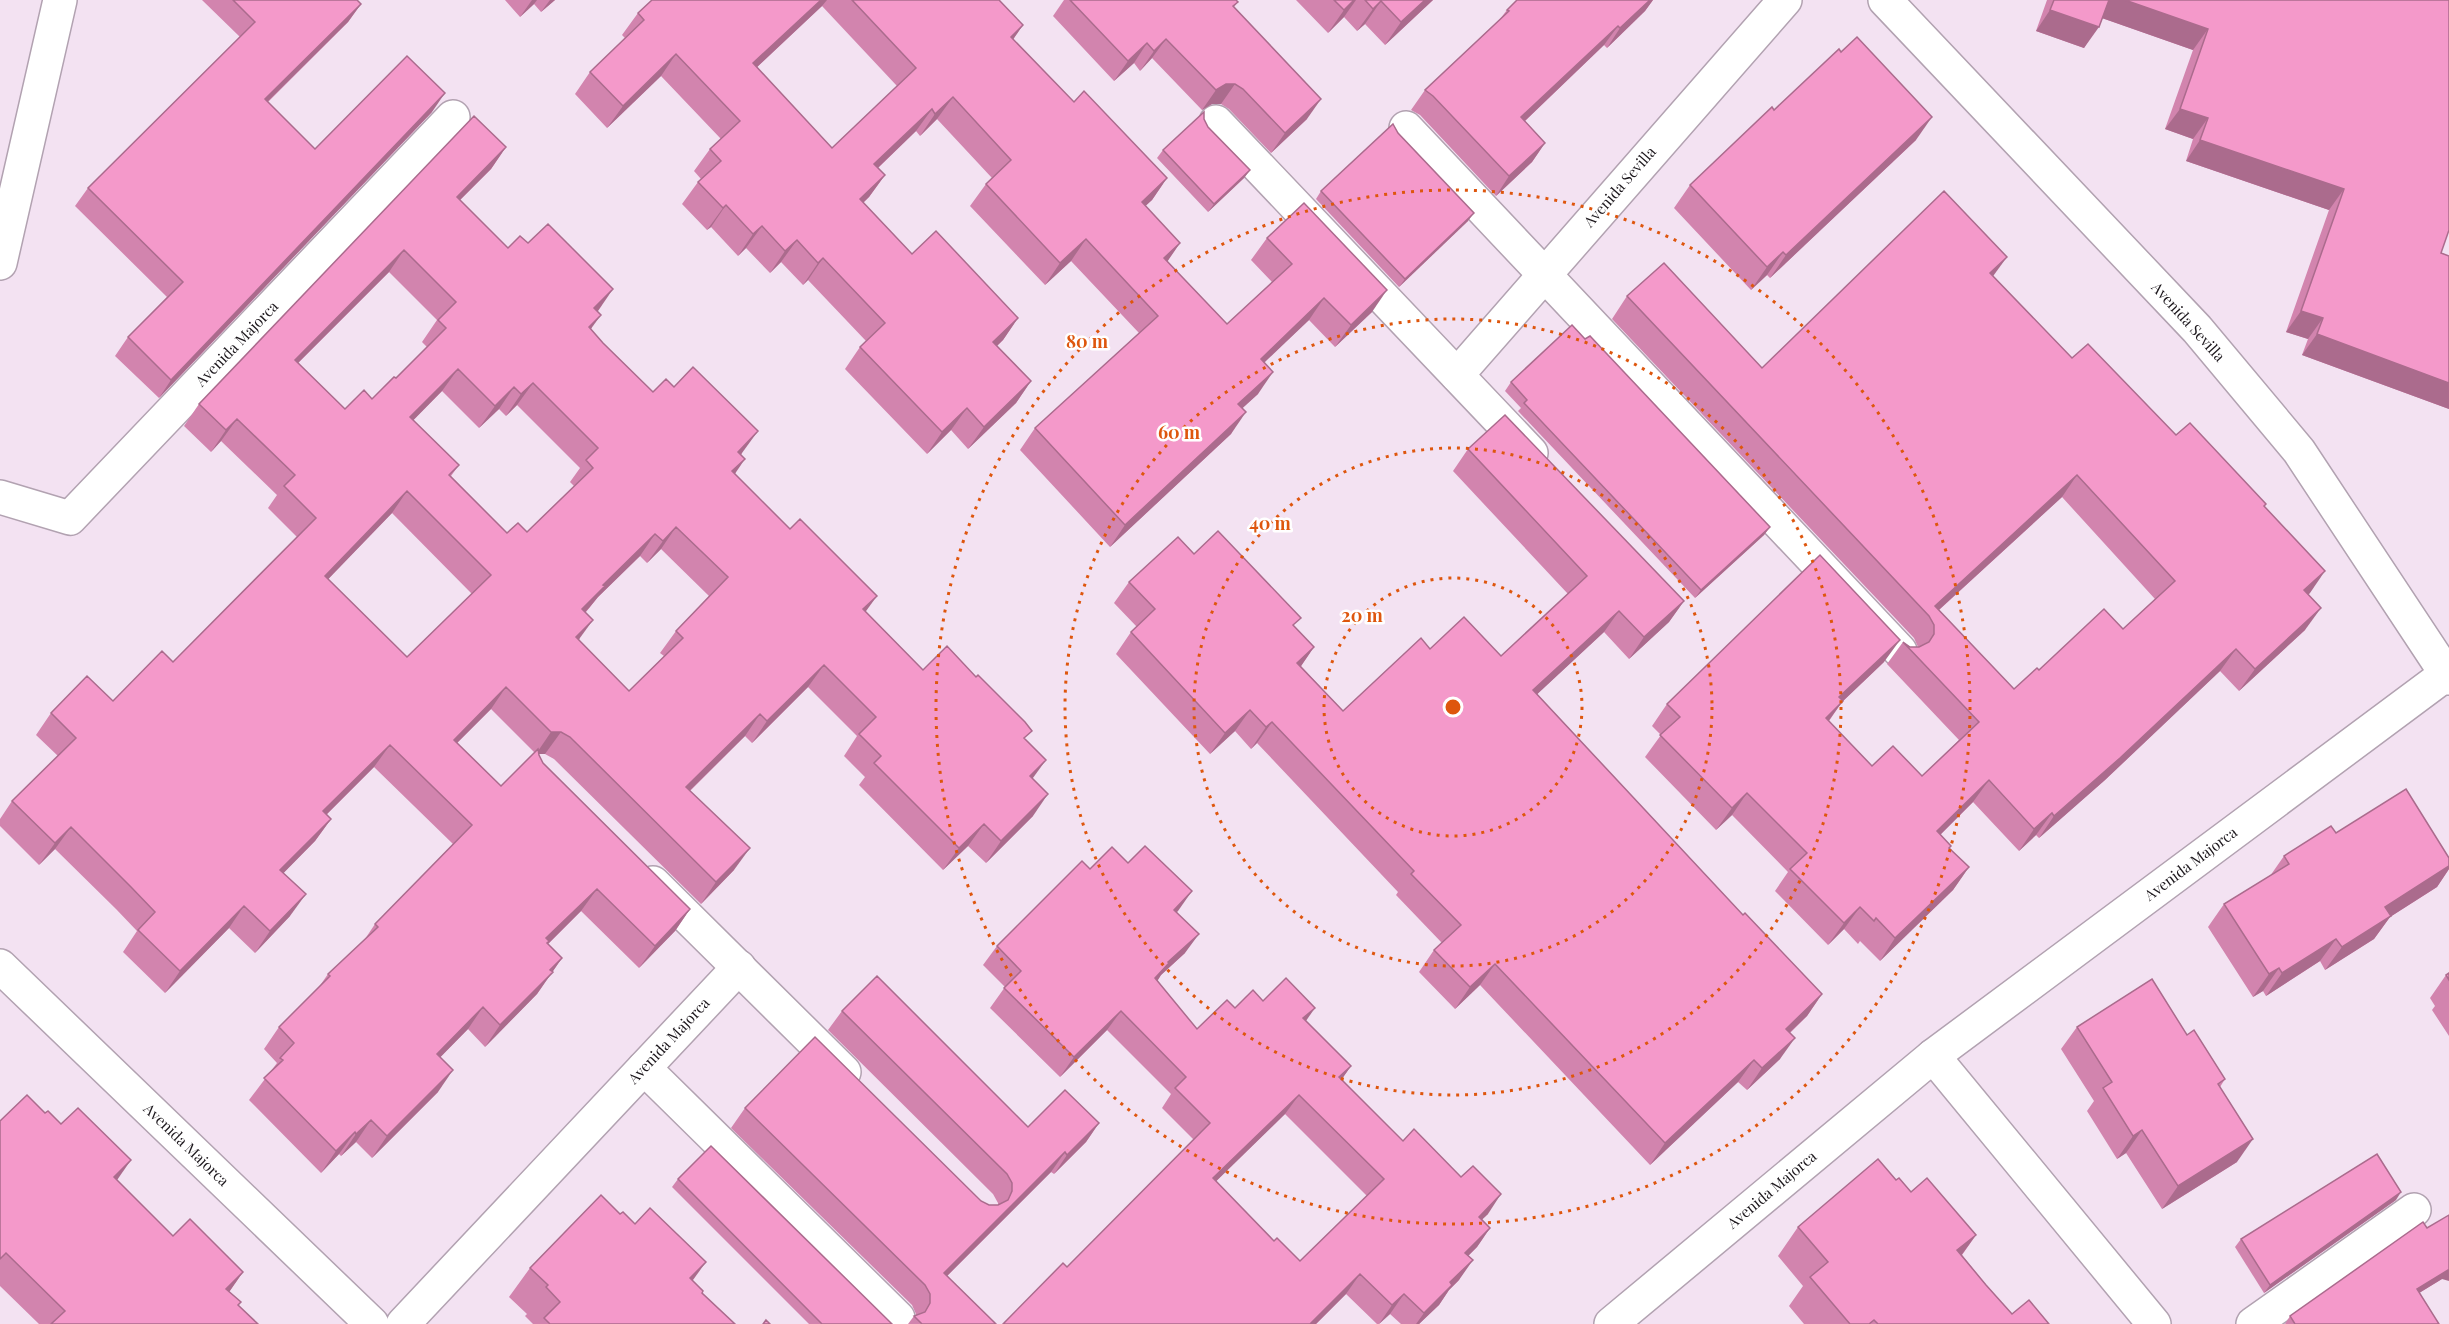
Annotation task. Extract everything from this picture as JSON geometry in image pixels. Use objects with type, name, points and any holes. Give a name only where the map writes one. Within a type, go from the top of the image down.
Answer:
[{"type":"street","points":[[0,263],[60,0]]},
{"type":"street","name":"Avenida Sevilla","points":[[1457,375],[1785,0]]},
{"type":"street","name":"Avenida Sevilla","points":[[1885,0],[2197,329],[2299,450],[2448,674]]},
{"type":"street","name":"Avenida Majorca","points":[[0,497],[70,518],[453,117]]},
{"type":"street","points":[[1216,122],[1556,478]]},
{"type":"street","points":[[1406,128],[1900,651]]},
{"type":"street","name":"Avenida Majorca","points":[[1611,1324],[1933,1056],[2448,674]]},
{"type":"street","points":[[632,861],[864,1091]]},
{"type":"street","name":"Avenida Majorca","points":[[0,966],[372,1324]]},
{"type":"street","name":"Avenida Majorca","points":[[403,1324],[739,967]]},
{"type":"street","points":[[1933,1056],[2154,1324]]},
{"type":"street","points":[[644,1068],[898,1318]]},
{"type":"street","points":[[2253,1324],[2414,1210]]},
{"type":"building","points":[[233,0],[357,0],[361,4],[265,99],[315,149],[407,56],[445,93],[171,380],[128,337],[183,282],[88,188],[255,22]]},
{"type":"building","points":[[652,0],[821,0],[753,63],[832,148],[916,68],[852,0],[999,0],[1023,25],[1011,37],[1074,102],[1084,91],[1167,178],[1142,202],[1180,243],[1164,258],[1227,324],[1292,264],[1267,238],[1304,203],[1387,290],[1351,325],[1324,298],[1261,359],[1273,372],[1238,404],[1246,412],[1125,525],[1035,428],[1158,316],[1086,239],[1060,263],[986,184],[1011,160],[953,97],[935,114],[932,109],[874,164],[885,175],[860,199],[912,254],[936,231],[1018,318],[993,342],[1031,381],[984,427],[967,408],[942,432],[860,347],[885,323],[823,258],[818,263],[797,240],[785,251],[762,226],[753,234],[726,205],[723,208],[698,182],[721,161],[710,149],[740,121],[676,54],[623,106],[590,72],[644,20],[638,13]]},
{"type":"building","points":[[1070,0],[1236,0],[1238,2],[1233,6],[1321,99],[1285,133],[1243,89],[1235,84],[1226,84],[1216,90],[1166,39],[1154,51],[1147,43],[1128,61]]},
{"type":"building","points":[[1334,0],[1354,0],[1344,10]]},
{"type":"building","points":[[1365,0],[1425,0],[1401,22],[1381,1],[1373,9]]},
{"type":"building","points":[[1517,0],[1650,0],[1620,28],[1618,26],[1521,117],[1545,143],[1509,176],[1425,90],[1509,11],[1507,10]]},
{"type":"building","points":[[2054,0],[2109,0],[2099,27],[2050,10]]},
{"type":"building","points":[[2125,0],[2449,0],[2449,230],[2441,253],[2449,256],[2449,383],[2317,334],[2323,318],[2301,311],[2344,189],[2200,140],[2208,118],[2180,109],[2208,29]]},
{"type":"building","points":[[1857,37],[1932,117],[1786,255],[1783,252],[1767,267],[1690,185],[1772,107],[1774,110],[1839,49],[1841,52]]},
{"type":"building","points":[[1204,112],[1204,119],[1208,127],[1250,170],[1214,204],[1163,150]]},
{"type":"building","points":[[474,116],[506,147],[457,197],[508,248],[520,236],[528,243],[548,224],[613,289],[594,308],[601,315],[589,327],[603,343],[653,392],[666,379],[674,387],[693,367],[758,431],[738,452],[745,459],[732,471],[790,529],[800,519],[877,596],[863,609],[923,670],[947,646],[976,677],[978,675],[1025,722],[1032,731],[1024,738],[1046,760],[1030,776],[1048,794],[1001,841],[984,824],[959,848],[874,763],[881,756],[859,734],[876,717],[824,665],[767,721],[760,714],[686,787],[750,848],[716,882],[570,737],[561,732],[551,732],[506,687],[454,740],[501,786],[538,749],[543,763],[690,909],[655,946],[597,889],[546,938],[549,941],[547,943],[562,958],[550,970],[553,972],[500,1025],[483,1007],[437,1054],[453,1070],[387,1136],[371,1120],[336,1151],[264,1078],[283,1060],[280,1058],[294,1043],[279,1027],[330,976],[328,974],[378,927],[375,924],[472,825],[390,745],[323,811],[331,819],[280,870],[306,894],[270,931],[244,906],[180,971],[138,930],[155,912],[131,887],[71,827],[55,843],[12,801],[76,738],[51,713],[87,676],[113,701],[162,651],[173,662],[316,518],[284,486],[295,475],[237,419],[226,430],[199,404]],"holes":[[[404,250],[456,302],[438,320],[446,328],[396,378],[394,377],[372,399],[364,390],[345,409],[295,360]],[[458,369],[495,406],[514,387],[521,394],[533,383],[598,448],[586,460],[593,468],[527,532],[518,523],[507,533],[449,475],[459,465],[410,417]],[[407,491],[491,575],[407,657],[325,576]],[[676,527],[728,577],[676,631],[683,638],[629,691],[576,637],[593,620],[582,609],[655,534],[663,541]]]},
{"type":"building","points":[[1393,124],[1398,133],[1474,213],[1405,279],[1321,191]]},
{"type":"building","points":[[1944,191],[2007,257],[1990,273],[2072,358],[2088,344],[2176,435],[2190,423],[2266,504],[2264,506],[2325,571],[2304,590],[2321,608],[2255,669],[2236,649],[2120,758],[2054,816],[2052,813],[2034,829],[1989,780],[1937,831],[1951,846],[1949,848],[1969,867],[1895,938],[1876,918],[1874,921],[1860,907],[1844,923],[1790,869],[1807,853],[1747,793],[1732,808],[1660,735],[1680,717],[1667,704],[1820,555],[1900,640],[1839,697],[1843,701],[1826,718],[1872,766],[1893,746],[1922,776],[1979,722],[1903,642],[1910,647],[1919,647],[1929,642],[1934,634],[1934,625],[1929,616],[1627,296],[1664,263],[1762,368]],"holes":[[[2077,475],[2175,581],[2123,629],[2104,609],[2039,670],[2037,668],[2014,689],[1935,606]]]},
{"type":"building","points":[[1572,325],[1585,339],[1590,336],[1770,527],[1701,590],[1524,403],[1527,400],[1511,382]]},
{"type":"building","points":[[1505,415],[1684,601],[1644,637],[1619,611],[1533,690],[1743,915],[1745,913],[1822,994],[1786,1029],[1795,1038],[1762,1068],[1754,1060],[1665,1143],[1495,964],[1470,987],[1434,950],[1461,925],[1411,874],[1414,871],[1272,722],[1266,727],[1250,710],[1225,733],[1131,632],[1155,609],[1129,582],[1178,537],[1194,554],[1218,531],[1301,618],[1293,625],[1314,647],[1297,663],[1343,711],[1421,638],[1430,649],[1464,617],[1501,656],[1587,576],[1468,449]]},
{"type":"building","points":[[2406,789],[2449,858],[2449,866],[2385,907],[2391,916],[2342,947],[2336,939],[2282,973],[2279,968],[2269,974],[2224,904],[2289,864],[2284,856],[2331,826],[2336,833]]},
{"type":"building","points":[[1145,846],[1192,891],[1174,910],[1199,934],[1168,962],[1155,978],[1197,1029],[1227,1000],[1235,1008],[1253,990],[1263,1001],[1286,978],[1315,1008],[1303,1018],[1351,1066],[1339,1077],[1403,1141],[1414,1129],[1461,1177],[1473,1166],[1501,1194],[1479,1217],[1490,1228],[1465,1253],[1473,1260],[1450,1282],[1452,1285],[1424,1313],[1404,1294],[1392,1305],[1360,1274],[1310,1324],[1003,1324],[1063,1263],[1067,1267],[1210,1123],[1175,1088],[1186,1077],[1121,1011],[1074,1057],[1004,988],[1021,971],[997,946],[1082,861],[1090,869],[1112,847],[1128,863]],"holes":[[[1299,1095],[1384,1179],[1300,1261],[1277,1238],[1274,1241],[1213,1178]]]},
{"type":"building","points":[[877,976],[1028,1127],[1065,1090],[1099,1123],[1067,1155],[1065,1152],[944,1273],[996,1324],[922,1324],[914,1316],[925,1312],[930,1303],[930,1294],[925,1285],[745,1108],[815,1037],[981,1201],[989,1205],[998,1205],[1008,1200],[1012,1191],[1012,1183],[1007,1174],[842,1011]]},
{"type":"building","points":[[2152,979],[2187,1035],[2194,1030],[2225,1079],[2218,1084],[2253,1139],[2178,1186],[2142,1130],[2133,1136],[2103,1088],[2112,1082],[2077,1027]]},
{"type":"building","points":[[27,1095],[45,1113],[48,1111],[61,1124],[78,1108],[131,1160],[114,1177],[173,1236],[190,1219],[243,1272],[226,1289],[241,1302],[238,1305],[258,1324],[51,1324],[65,1311],[6,1253],[0,1259],[0,1121]]},
{"type":"building","points":[[711,1146],[892,1324],[822,1324],[678,1179]]},
{"type":"building","points":[[2377,1154],[2401,1192],[2270,1285],[2241,1239]]},
{"type":"building","points":[[1878,1159],[1896,1180],[1899,1178],[1911,1192],[1927,1178],[1976,1235],[1957,1250],[1986,1285],[2012,1314],[2029,1300],[2049,1324],[1878,1324],[1874,1320],[1869,1324],[1850,1324],[1810,1277],[1828,1262],[1798,1227]]},
{"type":"building","points":[[601,1195],[620,1214],[623,1212],[635,1224],[650,1208],[706,1262],[690,1278],[703,1291],[702,1293],[735,1324],[550,1324],[544,1318],[560,1302],[546,1287],[548,1285],[530,1268]]},
{"type":"building","points":[[2449,1215],[2449,1270],[2417,1289],[2439,1324],[2295,1324],[2290,1316],[2423,1222],[2427,1228]]}]
